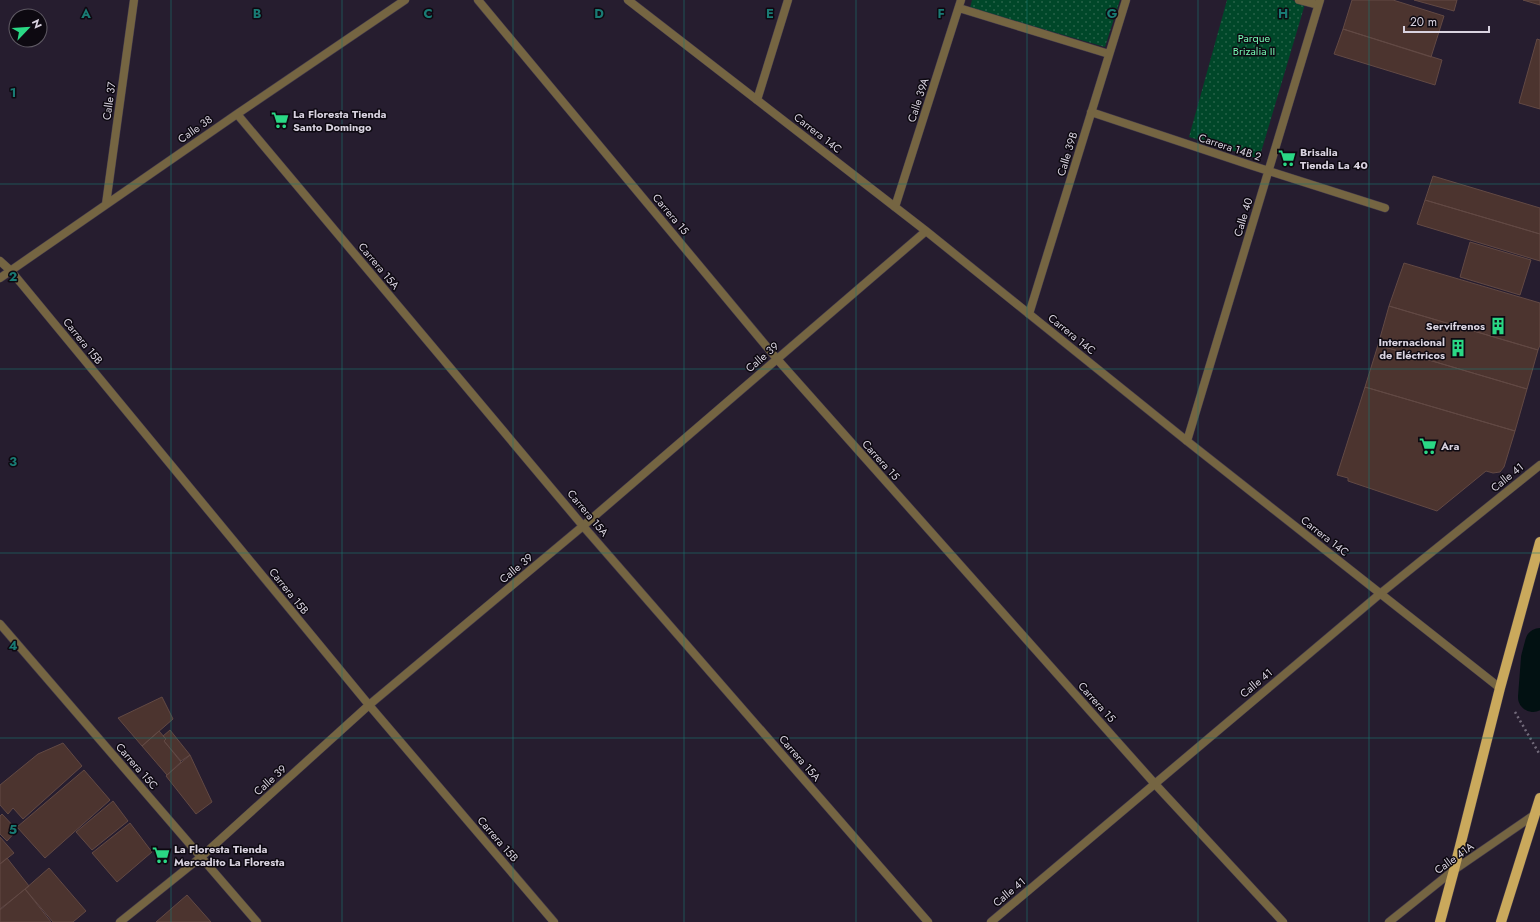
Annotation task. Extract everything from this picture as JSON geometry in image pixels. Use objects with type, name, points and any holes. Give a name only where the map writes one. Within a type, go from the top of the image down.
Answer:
[{"type":"main road","points":[[1440,922],[1500,688],[1540,542]]},
{"type":"main road","points":[[1501,922],[1540,798]]},
{"type":"street","name":"Calle 37","points":[[106,204],[134,0]]},
{"type":"street","name":"Calle 38","points":[[0,278],[405,0]]},
{"type":"street","name":"Carrera 15","points":[[478,0],[777,359],[1155,784],[1283,922]]},
{"type":"street","name":"Carrera 14C","points":[[628,0],[926,231],[1187,441],[1500,688]]},
{"type":"street","points":[[757,100],[788,0]]},
{"type":"street","name":"Calle 39B","points":[[1029,314],[1126,0]]},
{"type":"street","points":[[1299,0],[1319,3]]},
{"type":"street","name":"Calle 40","points":[[1187,441],[1319,3]]},
{"type":"street","points":[[960,4],[1109,54]]},
{"type":"street","name":"Calle 39A","points":[[894,206],[960,4]]},
{"type":"street","name":"Carrera 14B 2","points":[[1091,112],[1385,208]]},
{"type":"street","name":"Carrera 15A","points":[[237,114],[583,526],[928,922]]},
{"type":"street","name":"Calle 39","points":[[120,922],[201,857],[369,705],[583,526],[926,231]]},
{"type":"street","points":[[0,261],[11,271]]},
{"type":"street","name":"Carrera 15B","points":[[11,271],[369,705],[554,922]]},
{"type":"street","name":"Calle 41","points":[[991,922],[1381,593],[1540,465]]},
{"type":"street","name":"Carrera 15C","points":[[0,624],[257,922]]},
{"type":"street","name":"Calle 41A","points":[[1389,922],[1454,870],[1534,816]]},
{"type":"path","points":[[1500,688],[1540,755]]},
{"type":"green space","points":[[972,0],[1120,0],[1105,47],[970,8]]},
{"type":"green space","name":"Parque Brizalia II","points":[[1227,0],[1292,0],[1305,4],[1259,159],[1189,137]]},
{"type":"building","points":[[1352,0],[1393,0],[1444,16],[1431,57],[1343,29]]},
{"type":"building","points":[[1414,0],[1457,0],[1454,11]]},
{"type":"building","points":[[1523,0],[1540,0],[1540,5]]},
{"type":"building","points":[[1343,29],[1442,60],[1435,85],[1334,54]]},
{"type":"building","points":[[1537,39],[1540,40],[1540,109],[1519,103]]},
{"type":"building","points":[[1433,176],[1540,208],[1540,234],[1425,200]]},
{"type":"building","points":[[1425,200],[1540,234],[1540,261],[1417,224]]},
{"type":"building","points":[[1470,242],[1531,260],[1520,295],[1460,277]]},
{"type":"building","name":"Servifrenos","points":[[1404,263],[1540,303],[1540,345],[1538,350],[1389,306]]},
{"type":"building","name":"Internacional de Eléctricos","points":[[1389,306],[1538,350],[1527,389],[1378,345]]},
{"type":"building","points":[[1378,345],[1527,389],[1515,431],[1365,387]]},
{"type":"building","name":"Ara","points":[[1365,387],[1515,431],[1504,467],[1500,472],[1493,473],[1486,471],[1437,511],[1348,481],[1348,478],[1337,475]]},
{"type":"building","points":[[162,697],[173,719],[142,746],[118,718]]},
{"type":"building","points":[[170,730],[190,755],[181,761],[164,741],[166,739],[163,736]]},
{"type":"building","points":[[159,731],[166,739],[164,741],[181,762],[167,775],[142,746]]},
{"type":"building","points":[[63,743],[82,766],[23,819],[13,808],[8,814],[0,805],[0,785],[38,754]]},
{"type":"building","points":[[190,755],[212,802],[196,814],[166,776]]},
{"type":"building","points":[[84,770],[110,800],[45,858],[17,827]]},
{"type":"building","points":[[113,801],[128,821],[92,850],[76,832]]},
{"type":"building","points":[[2,814],[17,830],[7,841],[0,834],[0,816]]},
{"type":"building","points":[[130,823],[152,852],[117,882],[92,853]]},
{"type":"building","points":[[0,837],[14,853],[0,864]]},
{"type":"building","points":[[7,858],[29,886],[0,909],[0,864]]},
{"type":"building","points":[[49,868],[86,911],[73,922],[53,922],[25,889]]},
{"type":"building","points":[[25,889],[51,922],[0,922],[0,910]]},
{"type":"building","points":[[187,895],[211,922],[156,922]]},
{"type":"waterway","points":[[1533,697],[1536,658],[1540,643]]},
{"type":"place","name":"La Floresta Tienda Santo Domingo","points":[[280,120]]},
{"type":"place","name":"Brisalia Tienda La 40","points":[[1287,158]]},
{"type":"place","name":"Servifrenos","points":[[1498,326]]},
{"type":"place","name":"Internacional de Eléctricos","points":[[1458,348]]},
{"type":"place","name":"Ara","points":[[1428,446]]},
{"type":"place","name":"La Floresta Tienda Mercadito La Floresta","points":[[161,855]]}]
